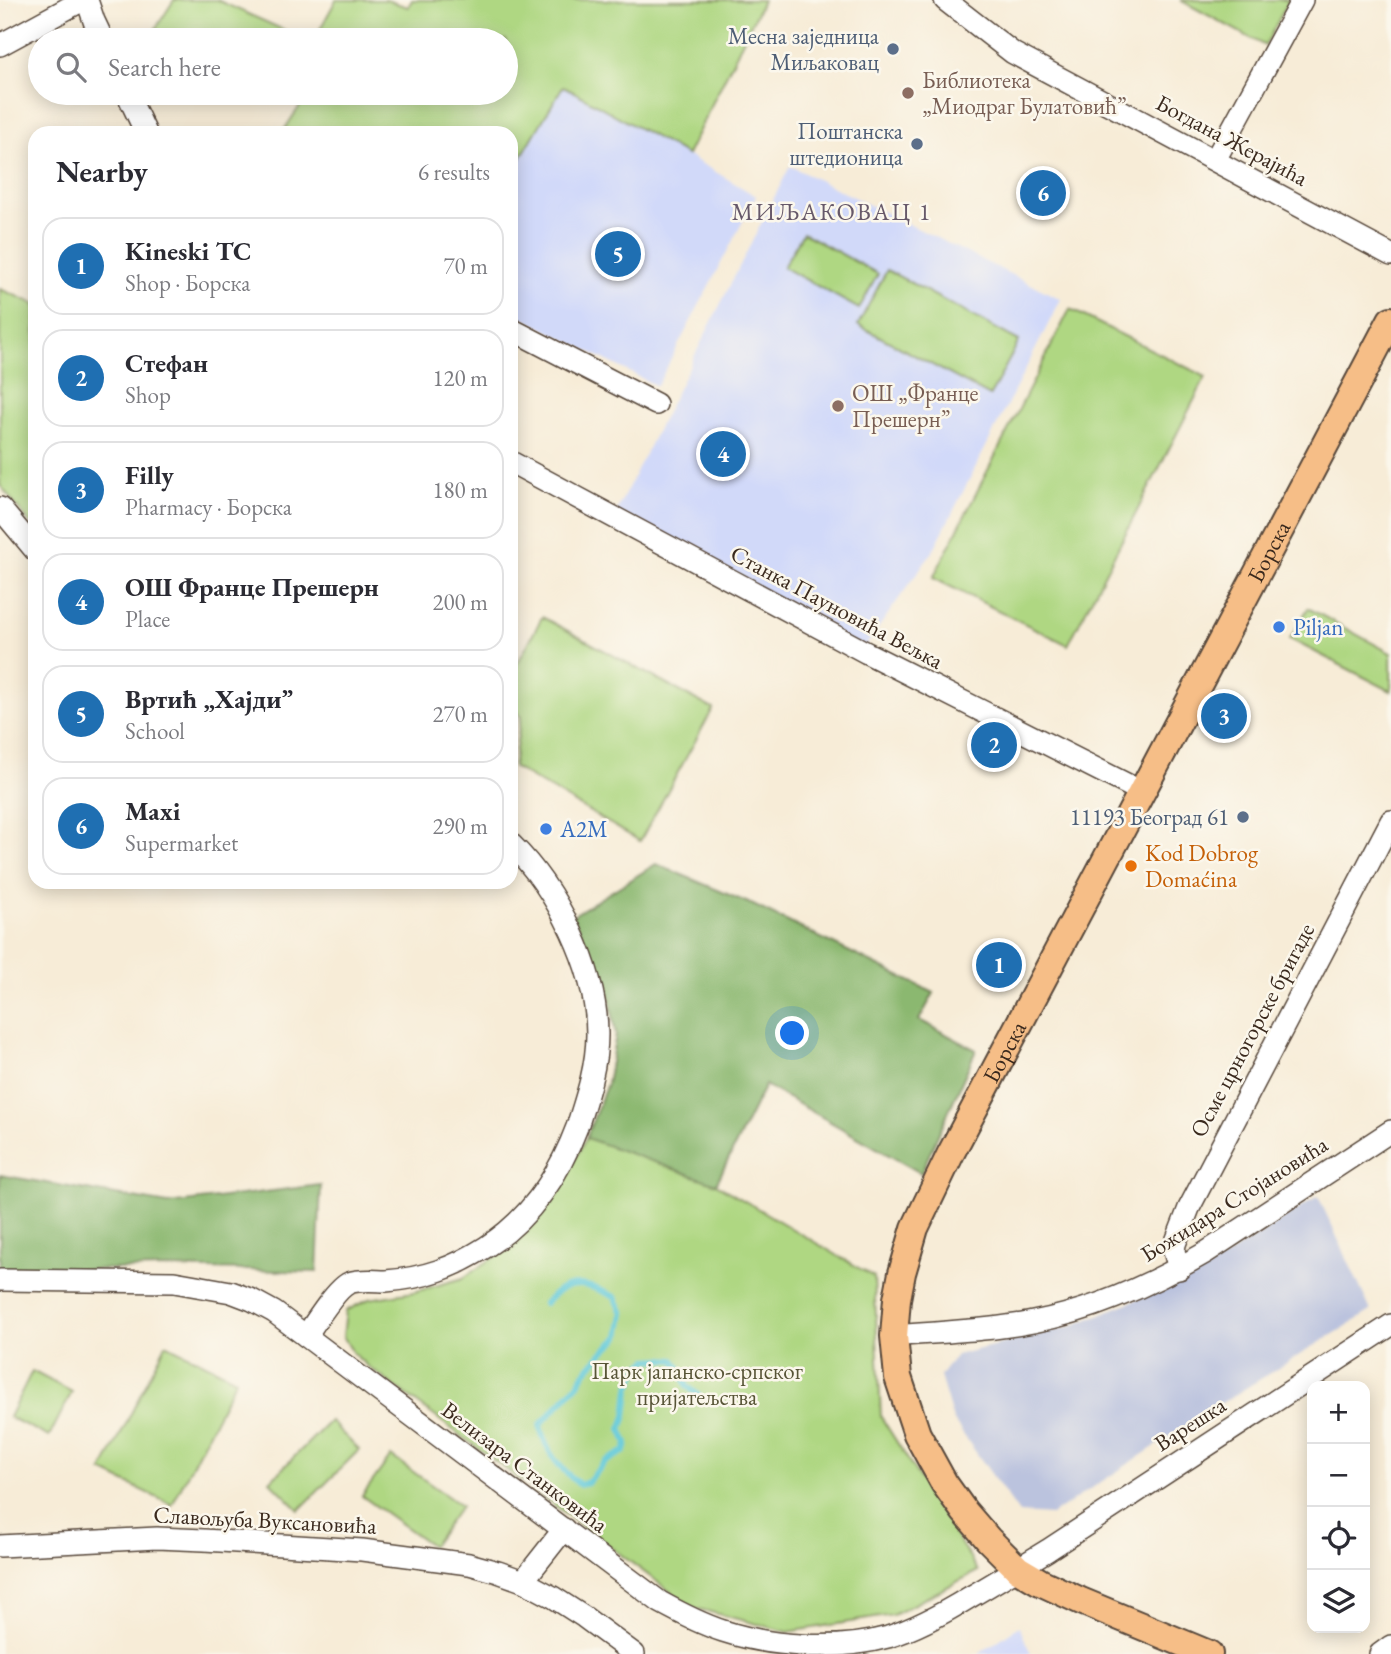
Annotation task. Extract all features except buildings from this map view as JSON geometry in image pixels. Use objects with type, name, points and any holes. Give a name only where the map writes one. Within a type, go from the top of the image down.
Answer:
[{"type":"main road","name":"Борска","points":[[1209,1654],[1040,1582],[1018,1569],[988,1539],[944,1483],[917,1434],[898,1377],[894,1336],[896,1307],[902,1273],[915,1228],[951,1153],[1391,320]]},
{"type":"street","points":[[32,28],[85,0],[97,28]]},
{"type":"street","name":"Богдана Жерајића","points":[[945,0],[1013,52],[1391,255]]},
{"type":"street","points":[[1215,160],[1302,0]]},
{"type":"street","points":[[0,45],[28,30]]},
{"type":"street","points":[[133,105],[143,126]]},
{"type":"street","points":[[518,333],[656,404]]},
{"type":"street","name":"Станка Пауновића Вељка","points":[[518,466],[867,653],[1143,792]]},
{"type":"street","points":[[0,508],[28,542]]},
{"type":"street","name":"Осме црногорске бригаде","points":[[1179,1269],[1175,1244],[1189,1208],[1391,821]]},
{"type":"street","points":[[306,1336],[341,1288],[350,1283],[428,1275],[448,1268],[498,1239],[519,1222],[549,1184],[572,1139],[591,1083],[596,1059],[593,992],[580,950],[561,913],[540,876],[518,852]]},
{"type":"street","name":"Божидара Стојановића","points":[[894,1336],[993,1328],[1053,1318],[1106,1301],[1179,1269],[1391,1131]]},
{"type":"street","name":"Велизара Станковића","points":[[0,1280],[174,1282],[231,1292],[252,1300],[274,1312],[660,1602],[721,1631],[742,1637],[792,1644],[865,1642],[921,1624],[1018,1569]]},
{"type":"street","name":"Варешка","points":[[1018,1569],[1391,1325]]},
{"type":"street","points":[[523,1581],[564,1529]]},
{"type":"street","name":"Славољуба Вуксановића","points":[[0,1546],[157,1538],[362,1550],[470,1564],[523,1581],[553,1597],[634,1654]]},
{"type":"street","points":[[1380,1654],[1391,1646]]},
{"type":"shaded area","points":[[563,86],[756,196],[657,386],[518,316],[518,162]]},
{"type":"shaded area","name":"ОШ „Франце Прешерн”","points":[[790,166],[1061,299],[934,549],[862,651],[616,512]]},
{"type":"shaded area","points":[[1318,1196],[1371,1311],[1210,1410],[1051,1515],[1019,1513],[953,1420],[940,1376],[956,1355],[1069,1327],[1199,1274]]},
{"type":"shaded area","points":[[1019,1626],[1031,1654],[979,1654]]},
{"type":"green space","points":[[174,0],[217,0],[279,28],[156,28]]},
{"type":"green space","points":[[336,0],[386,0],[408,7],[412,0],[763,0],[687,155],[563,86],[518,162],[518,126],[287,126],[301,105],[518,105],[518,28],[321,28]]},
{"type":"green space","points":[[1180,0],[1289,0],[1265,46]]},
{"type":"green space","points":[[803,233],[878,274],[859,309],[783,267]]},
{"type":"green space","points":[[887,270],[1019,341],[990,396],[858,325]]},
{"type":"green space","points":[[0,289],[28,301],[28,521],[0,485]]},
{"type":"green space","points":[[1070,309],[1206,377],[1068,645],[933,578]]},
{"type":"green space","points":[[1308,608],[1391,653],[1391,691],[1290,639]]},
{"type":"green space","points":[[542,617],[713,709],[640,841],[518,770],[521,717],[518,713],[518,663]]},
{"type":"green space","name":"Парк јапанско-српског пријатељства","points":[[656,864],[753,905],[934,993],[919,1020],[976,1050],[921,1173],[765,1085],[716,1184],[874,1277],[881,1417],[978,1571],[893,1615],[788,1632],[691,1607],[366,1365],[353,1353],[343,1336],[346,1311],[369,1299],[414,1292],[463,1278],[509,1247],[553,1201],[586,1138],[607,1084],[616,1035],[607,980],[572,916]]},
{"type":"green space","points":[[656,864],[753,905],[934,993],[919,1020],[976,1050],[921,1173],[765,1085],[716,1184],[586,1138],[607,1084],[616,1035],[607,980],[572,916]]},
{"type":"green space","points":[[0,1175],[168,1204],[321,1185],[317,1272],[168,1268],[0,1271]]},
{"type":"green space","points":[[166,1344],[236,1379],[172,1505],[102,1471]]},
{"type":"green space","points":[[32,1371],[72,1392],[49,1437],[9,1417]]},
{"type":"green space","points":[[330,1421],[359,1450],[299,1510],[270,1481]]},
{"type":"green space","points":[[391,1456],[461,1506],[432,1546],[362,1496]]},
{"type":"waterway","points":[[545,1303],[561,1289],[584,1285],[615,1297],[623,1313],[619,1337],[540,1425],[554,1459],[580,1485],[588,1482],[605,1462],[625,1451],[627,1443],[621,1429],[626,1416],[629,1389],[639,1367],[647,1360],[674,1360],[687,1386],[704,1400]]},
{"type":"place","name":"Месна заједница Миљаковац","points":[[893,49]]},
{"type":"place","name":"Библиотека „Миодраг Булатовић”","points":[[908,93]]},
{"type":"place","name":"Поштанска штедионица","points":[[917,144]]},
{"type":"place","name":"Maxi","points":[[1043,193]]},
{"type":"place","name":"Вртић „Хајди”","points":[[618,254]]},
{"type":"place","name":"ОШ „Франце Прешерн”","points":[[838,406]]},
{"type":"place","name":"ОШ Франце Прешерн","points":[[723,454]]},
{"type":"place","name":"Piljan","points":[[1279,627]]},
{"type":"place","name":"Filly","points":[[1224,716]]},
{"type":"place","name":"Стефан","points":[[994,745]]},
{"type":"place","name":"11193 Београд 61","points":[[1243,817]]},
{"type":"place","name":"A2M","points":[[546,829]]},
{"type":"place","name":"Kod Dobrog Domaćina","points":[[1131,866]]},
{"type":"place","name":"Kineski TC","points":[[999,965]]},
{"type":"district","name":"МИЉАКОВАЦ 1","points":[[832,211]]}]
